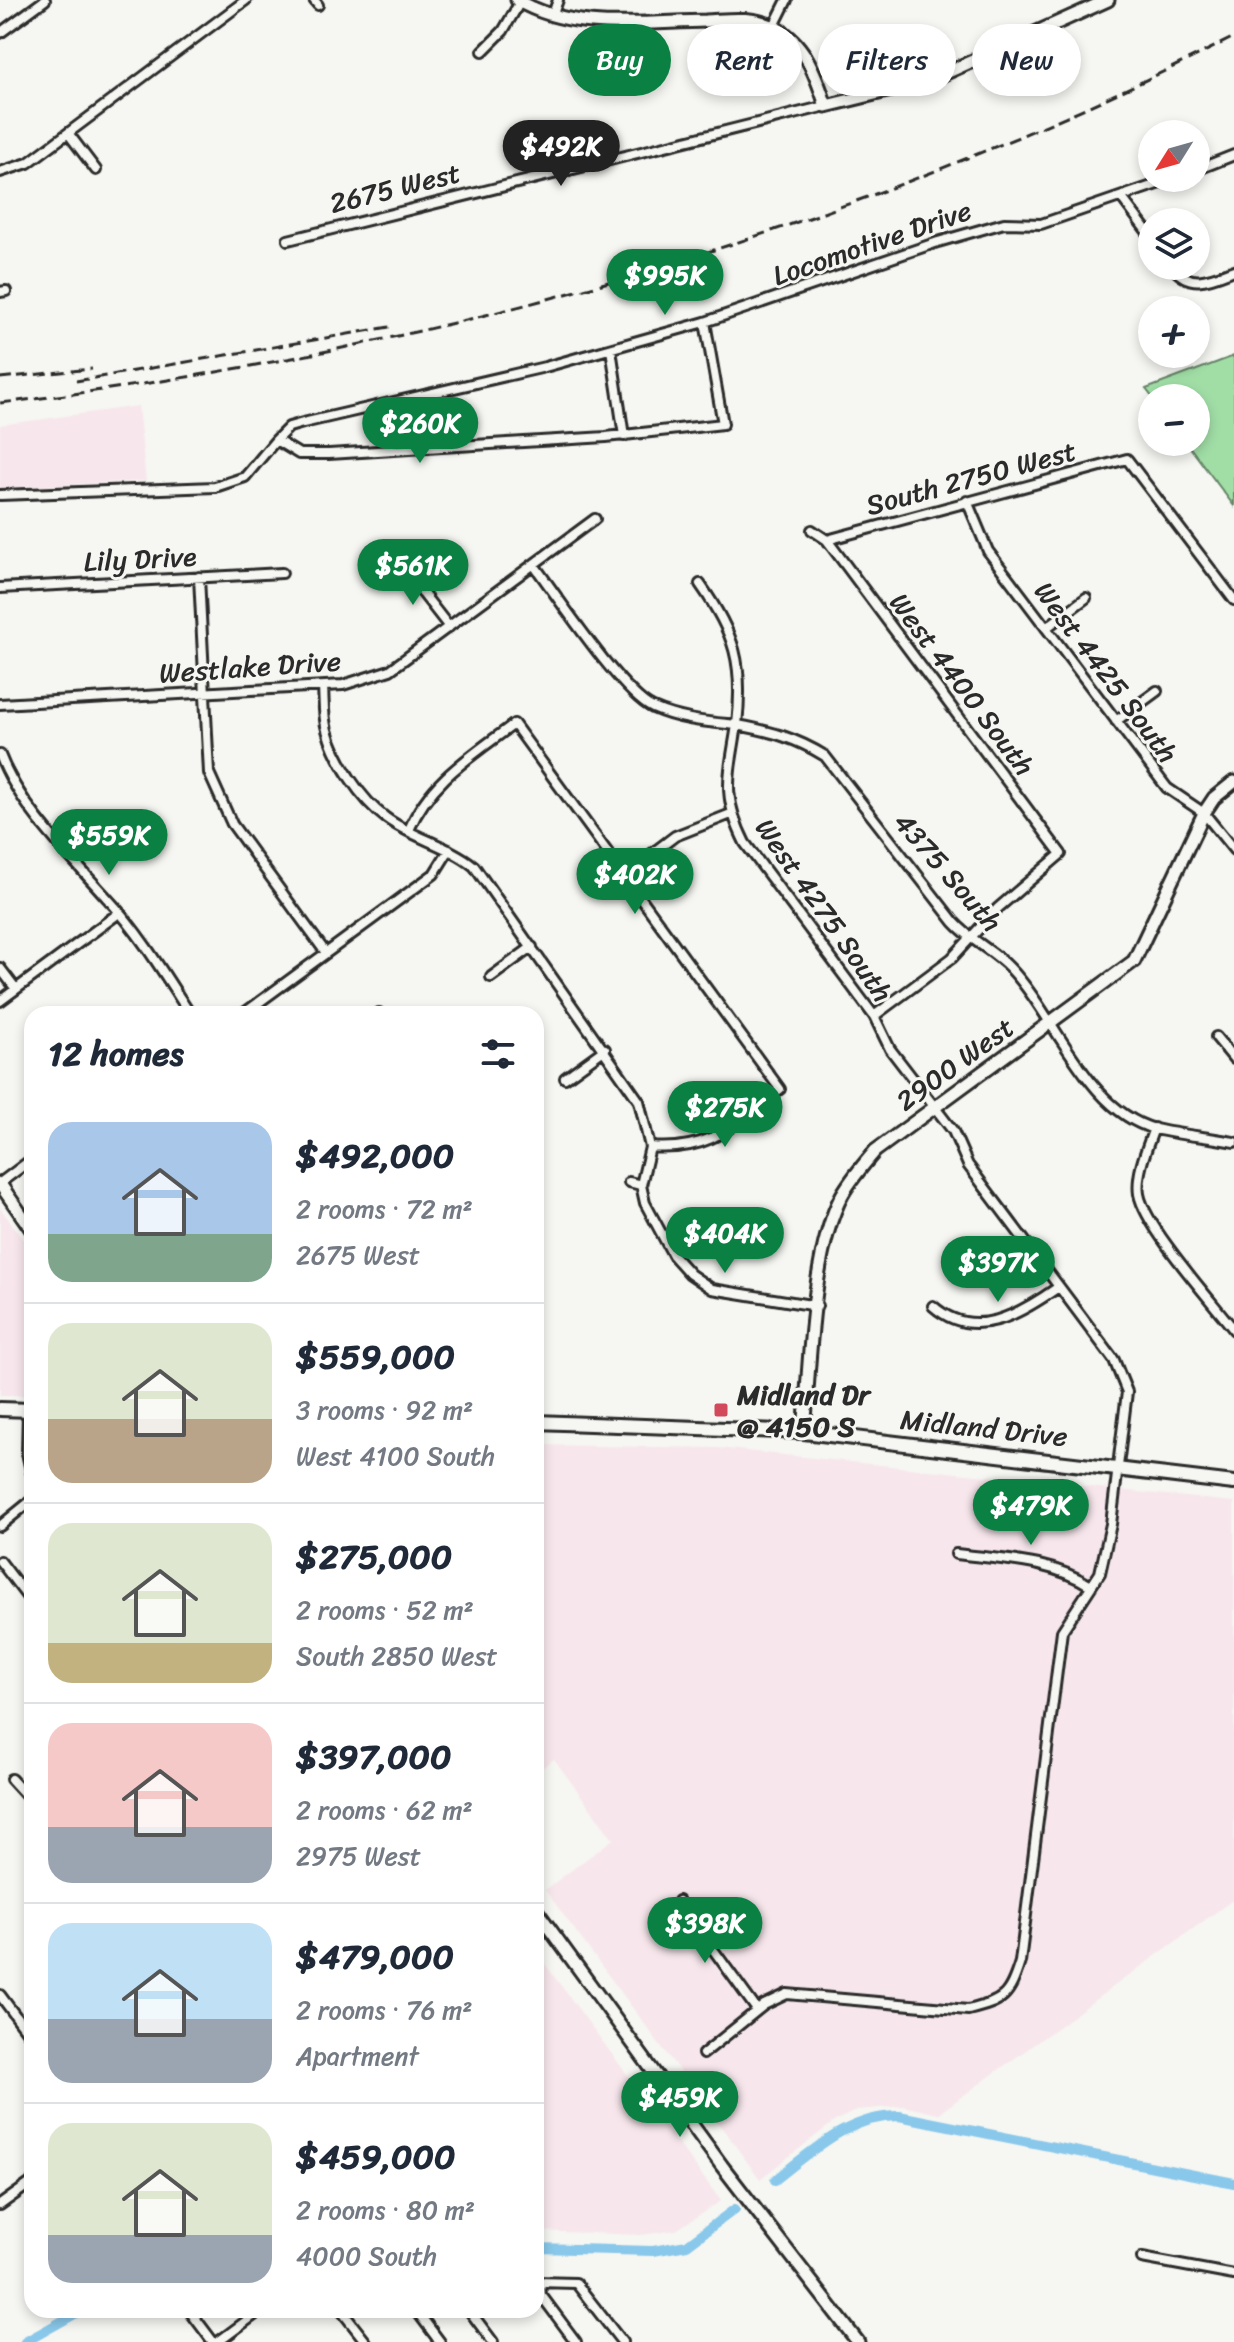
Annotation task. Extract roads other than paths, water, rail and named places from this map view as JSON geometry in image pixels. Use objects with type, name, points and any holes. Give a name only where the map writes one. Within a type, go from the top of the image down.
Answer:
[{"type":"main road","points":[[0,1409],[24,1410]]},
{"type":"main road","name":"Midland Drive","points":[[544,1422],[804,1432],[1234,1483]]},
{"type":"street","points":[[0,33],[45,0]]},
{"type":"street","points":[[0,172],[28,163],[246,0]]},
{"type":"street","points":[[553,14],[558,0]]},
{"type":"street","points":[[775,24],[787,0]]},
{"type":"street","points":[[483,51],[503,31],[518,1],[581,22],[745,18],[767,24]]},
{"type":"street","name":"2675 West","points":[[288,240],[928,81],[1103,1]]},
{"type":"street","points":[[802,52],[814,68],[826,106]]},
{"type":"street","points":[[68,133],[96,170]]},
{"type":"street","points":[[1210,164],[1234,155]]},
{"type":"street","name":"Locomotive Drive","points":[[276,440],[289,427],[450,391],[611,349],[705,322],[953,237],[1004,223],[1032,225],[1138,192]]},
{"type":"street","points":[[1122,198],[1138,219]]},
{"type":"street","points":[[1210,278],[1234,270]]},
{"type":"street","points":[[0,495],[215,487],[245,477],[276,440],[293,451],[312,455],[624,436],[723,424],[705,322]]},
{"type":"street","points":[[611,349],[624,436]]},
{"type":"street","name":"South 2750 West","points":[[827,540],[1127,459],[1234,600]]},
{"type":"street","name":"West 4425 South","points":[[967,501],[988,551],[1167,788],[1204,813],[1234,850]]},
{"type":"street","name":"Westlake Drive","points":[[0,704],[343,685],[390,670],[595,519]]},
{"type":"street","name":"West 4400 South","points":[[812,530],[827,540],[1061,854],[998,908],[971,941]]},
{"type":"street","points":[[534,565],[622,680],[649,706],[683,719],[737,725],[742,686],[737,649],[722,615],[700,584]]},
{"type":"street","points":[[403,568],[449,627]]},
{"type":"street","name":"Lily Drive","points":[[0,588],[282,573]]},
{"type":"street","points":[[199,577],[209,773],[232,824],[326,953]]},
{"type":"street","points":[[1046,628],[1086,598]]},
{"type":"street","points":[[323,687],[326,728],[334,750],[366,797],[386,818],[474,866],[639,1101],[650,1147],[641,1185],[650,1214],[673,1255],[690,1274],[712,1289],[817,1306]]},
{"type":"street","points":[[1116,721],[1157,691]]},
{"type":"street","points":[[409,830],[420,804],[443,778],[514,724],[780,1089],[715,1137],[695,1146],[650,1147]]},
{"type":"street","name":"West 4275 South","points":[[737,725],[727,785],[731,814],[745,843],[874,1016],[890,1049],[953,1131],[968,1165],[1057,1288],[1114,1360],[1127,1392],[1100,1573],[1062,1631],[1020,1962],[1012,1990],[995,2003],[968,2010],[787,1994],[757,2010]]},
{"type":"street","name":"4375 South","points":[[737,725],[774,732],[802,742],[825,756],[971,941],[1010,967],[1101,1094],[1123,1115],[1154,1128],[1234,1142]]},
{"type":"street","points":[[0,755],[8,776],[66,852],[119,913],[184,1006]]},
{"type":"street","name":"2900 West","points":[[804,1432],[827,1242],[841,1197],[875,1151],[1134,961],[1204,813],[1214,798],[1234,782]]},
{"type":"street","points":[[625,874],[675,836],[731,814]]},
{"type":"street","points":[[66,852],[103,820]]},
{"type":"street","points":[[254,1006],[434,874],[449,850]]},
{"type":"street","points":[[0,1001],[119,913]]},
{"type":"street","points":[[874,1016],[971,941]]},
{"type":"street","points":[[491,977],[532,947]]},
{"type":"street","points":[[0,968],[16,989]]},
{"type":"street","points":[[1216,1037],[1234,1059]]},
{"type":"street","points":[[565,1078],[605,1049]]},
{"type":"street","points":[[1154,1128],[1141,1167],[1139,1193],[1148,1218],[1234,1330]]},
{"type":"street","points":[[24,1165],[0,1184],[24,1218]]},
{"type":"street","points":[[629,1182],[641,1185]]},
{"type":"street","points":[[933,1306],[946,1317],[963,1322],[1000,1320],[1019,1314],[1057,1288]]},
{"type":"street","points":[[0,1526],[24,1506]]},
{"type":"street","points":[[956,1554],[1042,1564],[1066,1571],[1091,1586]]},
{"type":"street","points":[[0,1561],[24,1592]]},
{"type":"street","points":[[11,1779],[24,1793]]},
{"type":"street","points":[[678,1901],[757,2010],[703,2054]]},
{"type":"street","points":[[544,1921],[705,2143],[858,2342]]},
{"type":"street","points":[[0,1995],[24,2027]]},
{"type":"street","points":[[0,2205],[24,2188]]},
{"type":"street","points":[[1142,2258],[1234,2275]]},
{"type":"street","points":[[544,2282],[576,2283],[622,2342]]},
{"type":"street","points":[[544,2299],[576,2342]]},
{"type":"street","points":[[196,2318],[216,2342],[250,2318]]},
{"type":"street","points":[[346,2318],[361,2340]]},
{"type":"street","points":[[422,2318],[440,2342]]},
{"type":"street","points":[[475,2318],[493,2342]]},
{"type":"waterway","points":[[775,2180],[848,2128],[899,2116],[1234,2183]]},
{"type":"waterway","points":[[544,2248],[653,2251],[687,2245],[735,2209]]},
{"type":"waterway","points":[[25,2342],[68,2318]]},
{"type":"railway","points":[[0,403],[161,381],[320,353],[478,317],[634,275],[787,226],[939,170],[1088,107],[1234,37]]},
{"type":"railway","points":[[76,381],[395,326]]},
{"type":"railway","points":[[0,378],[92,369]]},
{"type":"place","name":"Midland Dr @ 4150 S","points":[[721,1410]]}]
